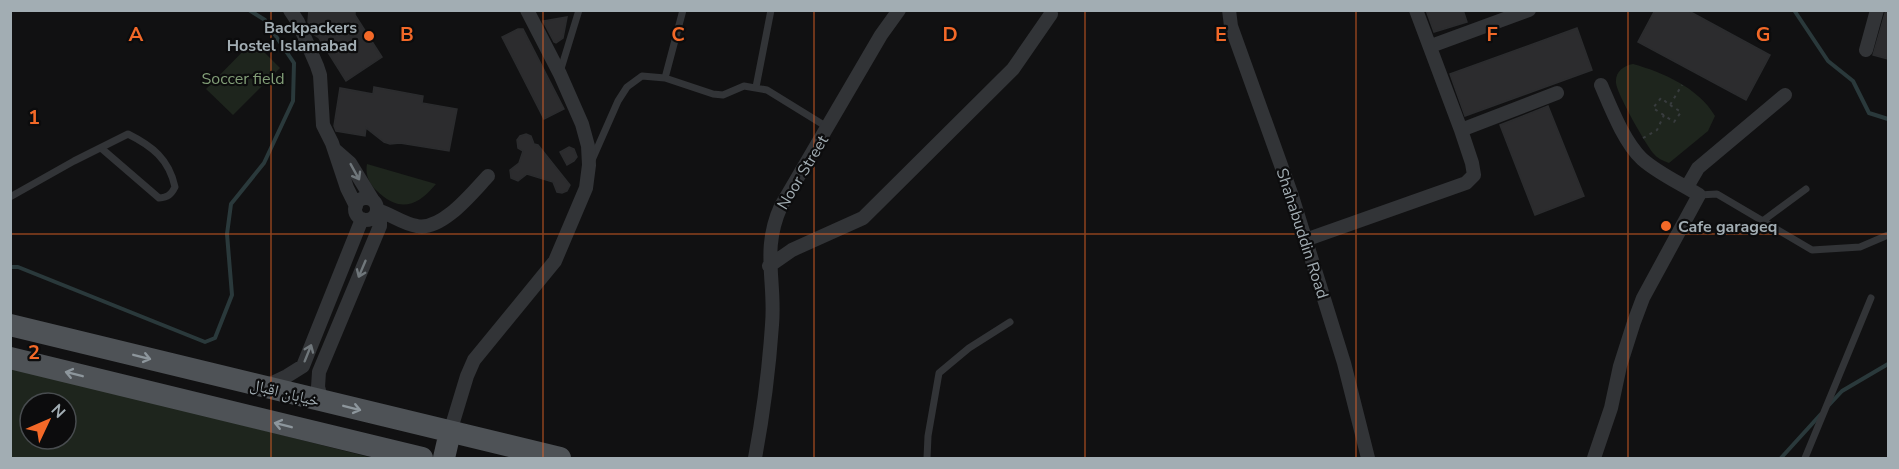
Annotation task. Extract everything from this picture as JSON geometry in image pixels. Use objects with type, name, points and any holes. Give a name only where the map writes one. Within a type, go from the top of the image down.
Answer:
[{"type":"main road","name":"خیابان اقبال","points":[[10,325],[560,459]]},
{"type":"main road","name":"خیابان اقبال","points":[[10,358],[422,459]]},
{"type":"main road","points":[[194,403],[200,371]]},
{"type":"main road","points":[[444,459],[450,432]]},
{"type":"street","points":[[290,10],[298,22],[320,75],[321,120],[356,206],[357,215],[372,211],[413,226],[430,226],[441,221],[488,176]]},
{"type":"street","points":[[450,432],[474,360],[555,261],[586,188],[589,165],[588,146],[582,124],[560,74],[527,10]]},
{"type":"street","name":"Noor Street","points":[[755,459],[772,323],[769,266],[773,223],[881,35],[899,10]]},
{"type":"street","name":"Shahabuddin Road","points":[[1229,10],[1231,26],[1283,172],[1344,363],[1368,459]]},
{"type":"street","points":[[1305,240],[1466,183],[1474,175],[1461,130],[1416,10]]},
{"type":"street","points":[[1431,46],[1529,10]]},
{"type":"street","points":[[1866,50],[1877,10]]},
{"type":"street","points":[[769,266],[792,250],[863,218],[1013,69],[1051,14]]},
{"type":"street","points":[[1600,85],[1621,129],[1640,157],[1659,172],[1693,191]]},
{"type":"street","points":[[1461,130],[1557,93]]},
{"type":"street","points":[[1594,459],[1637,314],[1693,191],[1698,168],[1785,95]]},
{"type":"street","points":[[322,401],[318,387],[319,372],[380,226],[350,163],[334,149]]},
{"type":"street","points":[[264,387],[303,366],[372,211]]},
{"type":"lane","points":[[560,74],[579,10]]},
{"type":"lane","points":[[665,78],[682,10]]},
{"type":"lane","points":[[756,87],[771,10]]},
{"type":"lane","points":[[589,165],[618,101],[627,87],[642,76],[665,78],[713,94],[723,95],[744,86],[767,90],[828,128]]},
{"type":"lane","points":[[10,197],[74,161],[128,134],[154,149],[164,161],[173,178],[175,187],[172,194],[166,198],[159,198],[101,148]]},
{"type":"lane","points":[[1764,220],[1806,189]]},
{"type":"lane","points":[[1693,191],[1717,194],[1812,250],[1860,247],[1888,235]]},
{"type":"lane","points":[[1805,459],[1871,298]]},
{"type":"lane","points":[[927,459],[928,436],[939,373],[969,348],[1010,322]]},
{"type":"path","points":[[1670,105],[1682,86]]},
{"type":"path","points":[[1661,98],[1670,105],[1681,112],[1674,122],[1653,108],[1661,98]]},
{"type":"path","points":[[1643,138],[1657,130],[1664,116]]},
{"type":"green space","name":"Soccer field","points":[[253,41],[280,68],[233,115],[206,89]]},
{"type":"green space","points":[[1633,64],[1679,82],[1700,97],[1715,116],[1708,131],[1669,163],[1656,156],[1649,148],[1618,89],[1616,79],[1618,73],[1626,66]]},
{"type":"green space","points":[[367,164],[436,184],[415,202],[400,204],[392,202],[384,197],[370,181],[367,175]]},
{"type":"green space","points":[[11,367],[373,458],[11,458]]},
{"type":"building","points":[[309,10],[355,10],[355,15],[382,57],[346,81],[319,38],[313,34],[308,22]]},
{"type":"building","points":[[1426,10],[1463,10],[1467,22],[1434,32]]},
{"type":"building","points":[[1655,10],[1687,10],[1770,55],[1746,100],[1638,42]]},
{"type":"building","points":[[1886,10],[1888,10],[1888,59],[1873,55]]},
{"type":"building","points":[[567,17],[563,38],[556,43],[543,21]]},
{"type":"building","points":[[1577,28],[1592,70],[1465,116],[1450,74]]},
{"type":"building","points":[[523,29],[564,109],[544,119],[502,37]]},
{"type":"building","points":[[374,87],[423,96],[422,103],[457,109],[449,151],[400,143],[390,144],[366,128],[365,136],[336,131],[334,126],[340,88],[373,94]]},
{"type":"building","points":[[1548,106],[1584,196],[1535,215],[1500,125]]},
{"type":"building","points":[[526,134],[531,136],[534,144],[538,145],[570,185],[567,191],[557,192],[553,182],[527,174],[518,181],[511,178],[510,170],[519,163],[523,151],[518,148],[517,140]]},
{"type":"building","points":[[569,147],[574,149],[577,157],[567,165],[560,152]]},
{"type":"waterway","points":[[10,267],[18,267],[205,342],[215,338],[232,295],[227,234],[231,204],[264,163],[293,101],[294,63],[265,20],[249,10]]},
{"type":"waterway","points":[[1794,10],[1828,61],[1853,81],[1869,113],[1888,119]]},
{"type":"waterway","points":[[1828,406],[1842,391],[1888,364]]},
{"type":"waterway","points":[[1781,458],[1821,414]]},
{"type":"place","name":"Backpackers Hostel Islamabad","points":[[369,36]]},
{"type":"place","name":"Cafe garageq","points":[[1666,226]]}]
